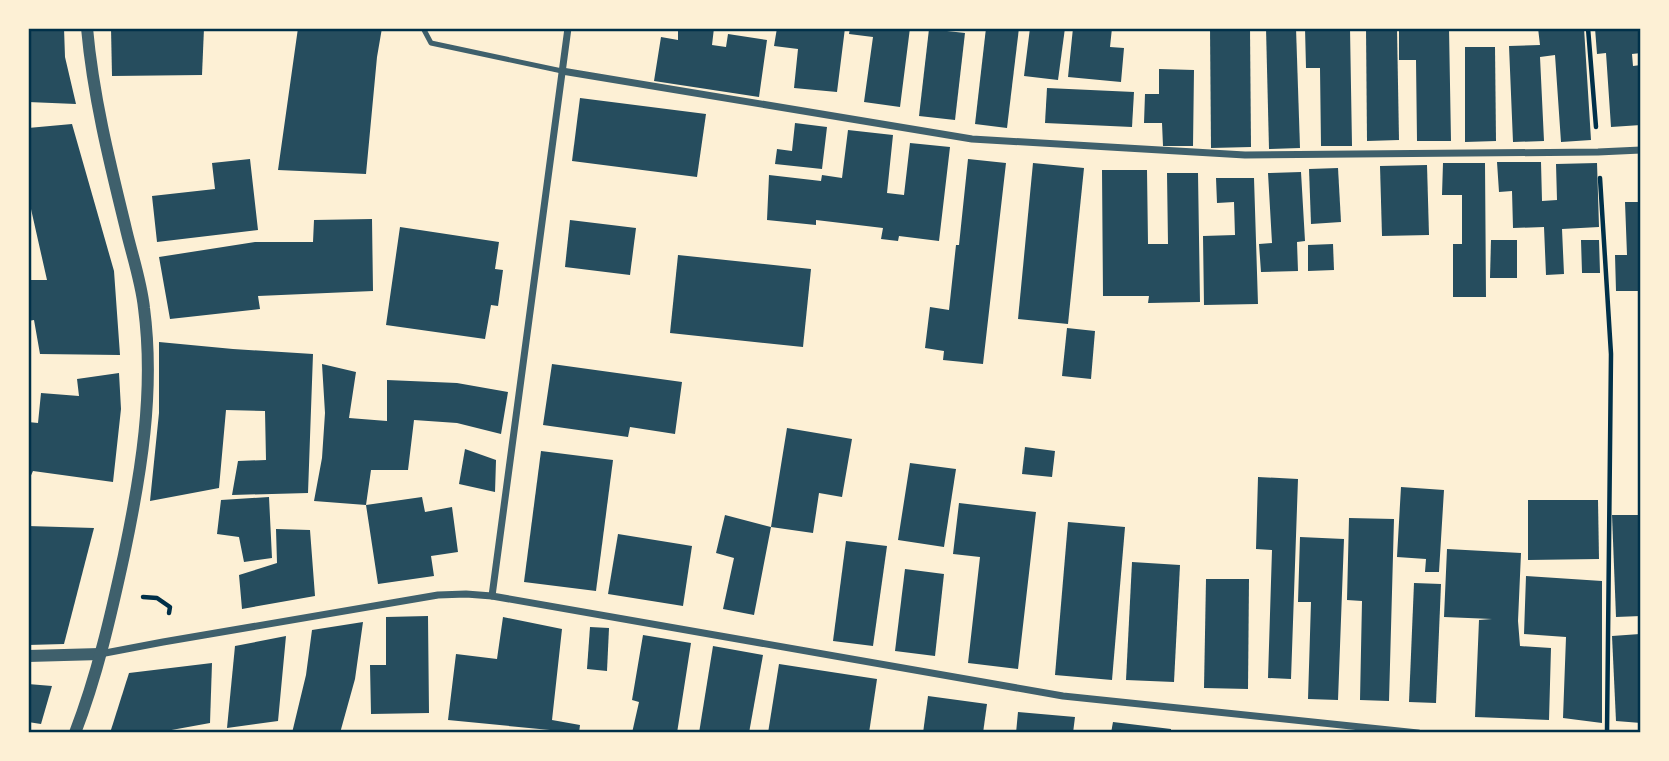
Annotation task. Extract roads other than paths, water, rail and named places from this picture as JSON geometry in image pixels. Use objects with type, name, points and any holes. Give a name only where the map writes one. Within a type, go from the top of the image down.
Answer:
[{"type":"street","points":[[75,733],[115,596],[131,522],[148,399],[148,347],[144,304],[100,114],[87,28]]},
{"type":"street","points":[[492,596],[568,28]]},
{"type":"street","points":[[562,71],[972,139],[1245,155],[1641,150]]},
{"type":"street","points":[[28,656],[100,654],[438,595],[466,594],[492,596],[1063,696],[1418,733]]},
{"type":"lane","points":[[424,28],[431,43],[562,71]]}]
